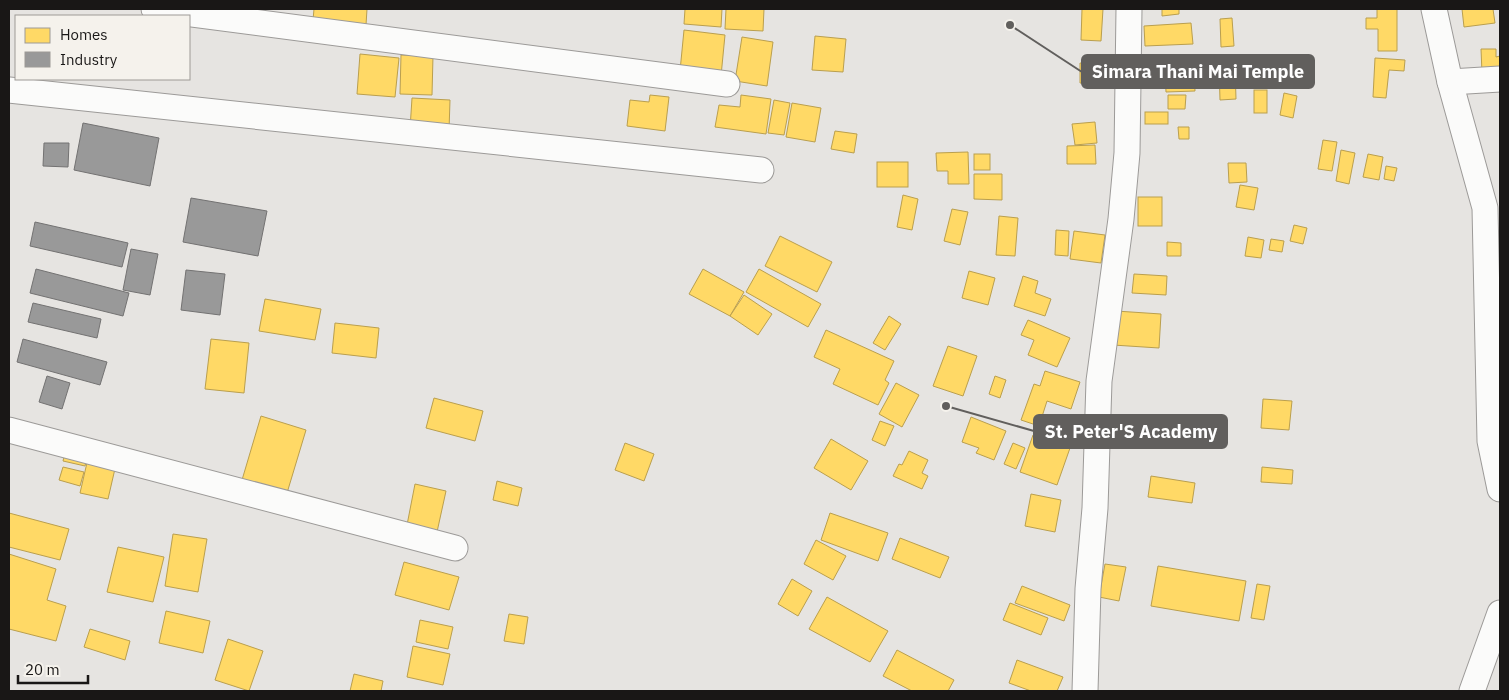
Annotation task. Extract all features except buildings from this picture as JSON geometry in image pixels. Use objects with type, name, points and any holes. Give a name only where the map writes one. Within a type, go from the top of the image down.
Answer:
[{"type":"street","points":[[154,9],[727,84]]},
{"type":"street","points":[[1085,691],[1088,589],[1095,508],[1099,381],[1121,219],[1127,153],[1129,9]]},
{"type":"street","points":[[1434,9],[1450,82],[1485,208],[1490,441],[1500,489]]},
{"type":"street","points":[[1450,82],[1500,78]]},
{"type":"street","points":[[9,90],[761,170]]},
{"type":"street","points":[[9,430],[455,548]]},
{"type":"street","points":[[1472,691],[1500,613]]},
{"type":"place","name":"Simara Thani Mai Temple","points":[[1010,25]]},
{"type":"place","name":"St. Peter'S Academy","points":[[946,406]]}]
